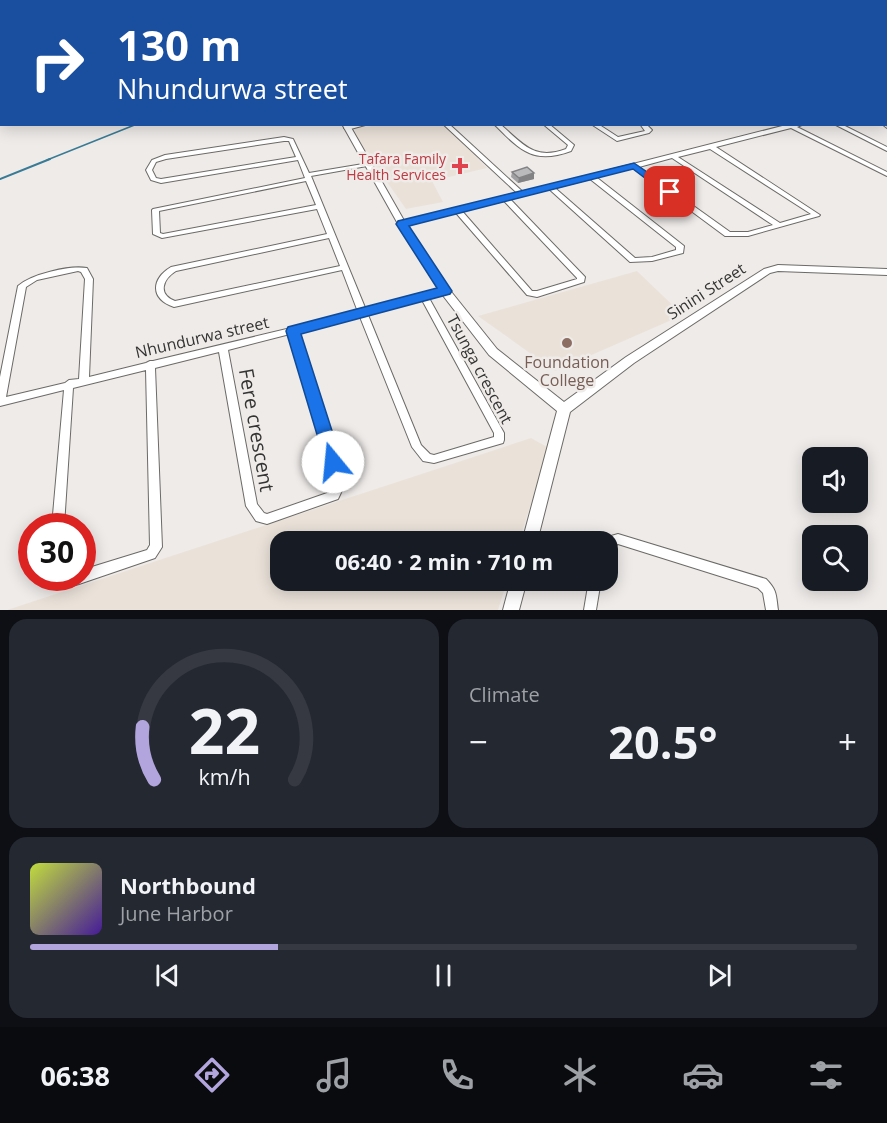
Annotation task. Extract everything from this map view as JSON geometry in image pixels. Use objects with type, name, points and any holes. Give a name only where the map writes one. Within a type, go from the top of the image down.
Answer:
[{"type":"street","points":[[109,0],[115,0]]},
{"type":"street","points":[[346,126],[402,224],[446,291],[493,352],[564,409],[532,531]]},
{"type":"street","points":[[447,126],[521,194]]},
{"type":"street","points":[[499,126],[535,155],[545,156],[569,150],[571,145],[547,126]]},
{"type":"street","points":[[596,126],[617,139],[647,132],[649,130],[644,126]]},
{"type":"street","points":[[402,224],[790,126],[887,174]]},
{"type":"street","points":[[840,126],[887,149]]},
{"type":"street","points":[[300,158],[161,181],[153,179],[149,170],[154,161],[165,157],[291,140],[300,158],[365,314]]},
{"type":"street","points":[[634,166],[728,234],[748,234],[817,215],[711,147]]},
{"type":"street","points":[[673,156],[779,226]]},
{"type":"street","points":[[320,206],[157,234],[155,210],[367,164]]},
{"type":"street","points":[[550,188],[629,258],[644,260],[680,251],[680,246],[592,177]]},
{"type":"street","points":[[457,210],[530,292],[537,294],[581,280],[581,277],[505,198]]},
{"type":"street","points":[[332,235],[174,269],[164,274],[160,280],[162,296],[166,302],[174,304],[345,267]]},
{"type":"street","name":"Sinini Street","points":[[564,409],[630,360],[767,271],[778,268],[887,272]]},
{"type":"street","points":[[0,402],[22,286],[35,278],[78,269],[84,270],[89,279],[84,381]]},
{"type":"street","name":"Nhundurwa street","points":[[0,402],[365,314],[446,291]]},
{"type":"street","name":"Tsunga crescent","points":[[365,314],[420,453],[427,458],[434,459],[499,440],[498,430],[423,297]]},
{"type":"street","name":"Fere crescent","points":[[223,347],[252,506],[260,517],[267,519],[334,496],[340,484],[293,331]]},
{"type":"street","points":[[96,572],[151,554],[156,546],[150,364]]},
{"type":"street","points":[[59,513],[69,384]]},
{"type":"street","points":[[618,539],[762,583],[769,590],[772,610]]},
{"type":"street","points":[[511,610],[516,591]]},
{"type":"street","points":[[590,610],[593,591]]},
{"type":"shaded area","points":[[371,126],[446,126],[487,168],[432,181],[443,202],[406,209],[361,145],[354,129]]},
{"type":"shaded area","name":"Foundation College","points":[[637,271],[683,315],[555,371],[478,316]]},
{"type":"shaded area","points":[[531,438],[549,448],[522,531],[270,531],[270,591],[504,591],[498,610],[7,610],[65,591],[96,591],[96,581]]},
{"type":"building","points":[[527,167],[534,173],[519,178],[512,172]]},
{"type":"waterway","points":[[47,160],[132,126]]},
{"type":"waterway","points":[[0,179],[50,159]]},
{"type":"place","name":"Tafara Family Health Services","points":[[460,166]]},
{"type":"place","name":"Foundation College","points":[[567,343]]},
{"type":"route","points":[[333,462],[293,331],[446,291],[402,224],[634,166],[670,192]]}]
